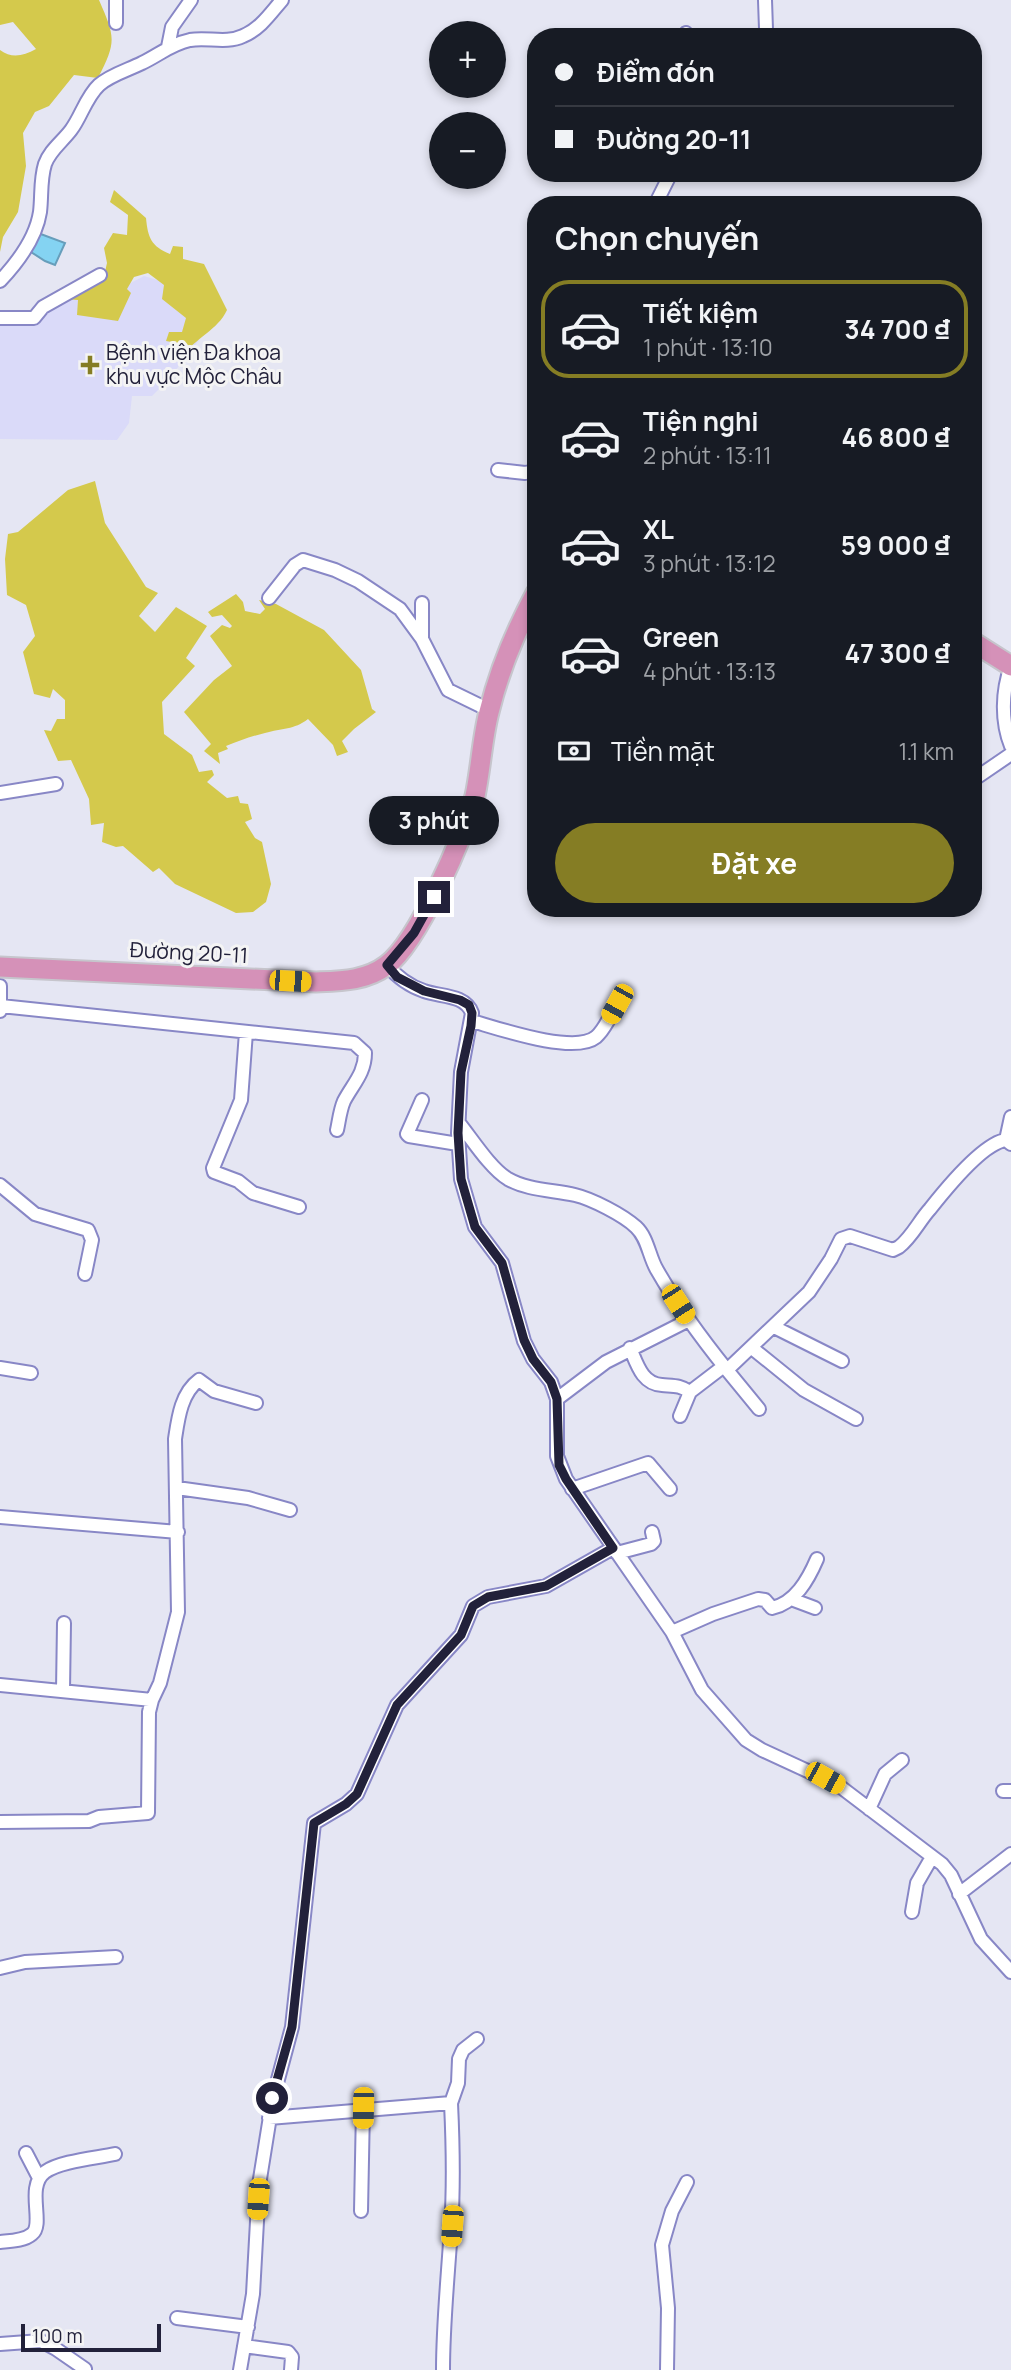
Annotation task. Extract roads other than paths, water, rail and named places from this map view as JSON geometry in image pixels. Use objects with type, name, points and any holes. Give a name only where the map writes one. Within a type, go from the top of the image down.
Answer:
[{"type":"highway","name":"Đường 20-11","points":[[0,967],[316,982],[353,981],[387,965],[414,933],[434,897],[468,817],[475,795],[489,710],[512,643],[527,612]]},
{"type":"highway","points":[[982,648],[1011,666]]},
{"type":"street","points":[[116,0],[116,23]]},
{"type":"street","points":[[168,47],[172,27],[191,0]]},
{"type":"street","points":[[0,281],[16,264],[37,222],[46,160],[72,129],[96,89],[109,78],[146,61],[168,47],[194,40],[225,40],[246,35],[262,24],[282,0]]},
{"type":"street","points":[[766,28],[768,2]]},
{"type":"street","points":[[0,318],[34,318],[43,307],[100,275]]},
{"type":"street","points":[[498,470],[527,473]]},
{"type":"street","points":[[269,598],[303,559],[362,583],[400,609],[422,639],[448,690],[489,710]]},
{"type":"street","points":[[422,603],[422,639]]},
{"type":"street","points":[[1011,666],[1004,696],[1006,729],[1011,746]]},
{"type":"street","points":[[982,774],[1011,754]]},
{"type":"street","points":[[0,793],[56,784]]},
{"type":"street","points":[[387,965],[397,977],[424,991],[460,1000],[469,1005],[472,1013],[461,1072],[458,1144],[461,1179],[475,1227],[502,1263],[518,1328],[533,1359],[551,1382],[557,1399],[557,1456],[561,1471],[572,1489],[672,1632],[702,1690],[746,1740],[838,1785],[948,1871],[981,1939],[1011,1972]]},
{"type":"street","points":[[0,986],[1,1008],[354,1043],[365,1053],[365,1060],[359,1078],[342,1106],[337,1130]]},
{"type":"street","points":[[472,1021],[534,1038],[579,1043],[596,1036],[617,1004]]},
{"type":"street","points":[[246,1032],[241,1100],[213,1168],[214,1172],[238,1181],[253,1194],[299,1207]]},
{"type":"street","points":[[422,1100],[407,1133],[409,1136],[458,1144]]},
{"type":"street","points":[[680,1416],[690,1392],[752,1348],[815,1284],[844,1237],[850,1236],[893,1250],[899,1247],[977,1156],[994,1143],[1008,1142],[1011,1117]]},
{"type":"street","points":[[459,1123],[497,1170],[507,1178],[520,1184],[577,1195],[635,1226],[643,1237],[656,1270],[689,1320],[759,1409]]},
{"type":"street","points":[[0,1185],[35,1214],[88,1230],[92,1240],[85,1274]]},
{"type":"street","points":[[557,1399],[597,1368],[630,1348],[689,1320]]},
{"type":"street","points":[[774,1327],[842,1362]]},
{"type":"street","points":[[630,1348],[642,1373],[650,1382],[679,1385],[690,1392]]},
{"type":"street","points":[[752,1348],[804,1390],[856,1419]]},
{"type":"street","points":[[0,1368],[30,1373]]},
{"type":"street","points":[[0,1822],[89,1821],[99,1817],[148,1813],[149,1721],[152,1700],[160,1683],[178,1612],[175,1439],[178,1418],[189,1390],[199,1380],[214,1391],[256,1403]]},
{"type":"street","points":[[572,1489],[648,1463],[670,1489]]},
{"type":"street","points":[[177,1488],[238,1496],[290,1510]]},
{"type":"street","points":[[0,1517],[178,1532]]},
{"type":"street","points":[[240,2370],[256,2268],[259,2185],[269,2118],[292,2027],[314,1823],[346,1804],[357,1794],[397,1705],[461,1635],[477,1602],[495,1595],[546,1586],[615,1550],[651,1544],[654,1541],[652,1532]]},
{"type":"street","points":[[672,1632],[721,1611],[758,1600],[765,1600],[774,1608],[791,1598],[802,1586],[817,1559]]},
{"type":"street","points":[[791,1598],[815,1608]]},
{"type":"street","points":[[63,1690],[64,1623]]},
{"type":"street","points":[[0,1685],[152,1700]]},
{"type":"street","points":[[869,1809],[885,1774],[902,1760]]},
{"type":"street","points":[[959,1894],[1011,1854]]},
{"type":"street","points":[[912,1912],[917,1883],[932,1857]]},
{"type":"street","points":[[0,1968],[24,1962],[116,1956]]},
{"type":"street","points":[[443,2370],[453,2186],[451,2103],[458,2083],[459,2059],[463,2050],[477,2039]]},
{"type":"street","points":[[269,2118],[363,2108],[451,2103]]},
{"type":"street","points":[[361,2211],[363,2108]]},
{"type":"street","points":[[0,2242],[24,2239],[37,2228],[35,2202],[39,2178],[26,2153]]},
{"type":"street","points":[[39,2178],[50,2169],[115,2154]]},
{"type":"street","points":[[667,2370],[668,2308],[662,2245],[672,2211],[687,2182]]},
{"type":"street","points":[[177,2318],[248,2327]]},
{"type":"street","points":[[0,2344],[41,2342],[85,2369]]},
{"type":"street","points":[[244,2346],[288,2352],[292,2357],[291,2370]]},
{"type":"water","points":[[38,233],[65,243],[55,265],[31,252]]},
{"type":"place","name":"Bệnh viện Đa khoa khu vực Mộc Châu","points":[[90,365]]}]
